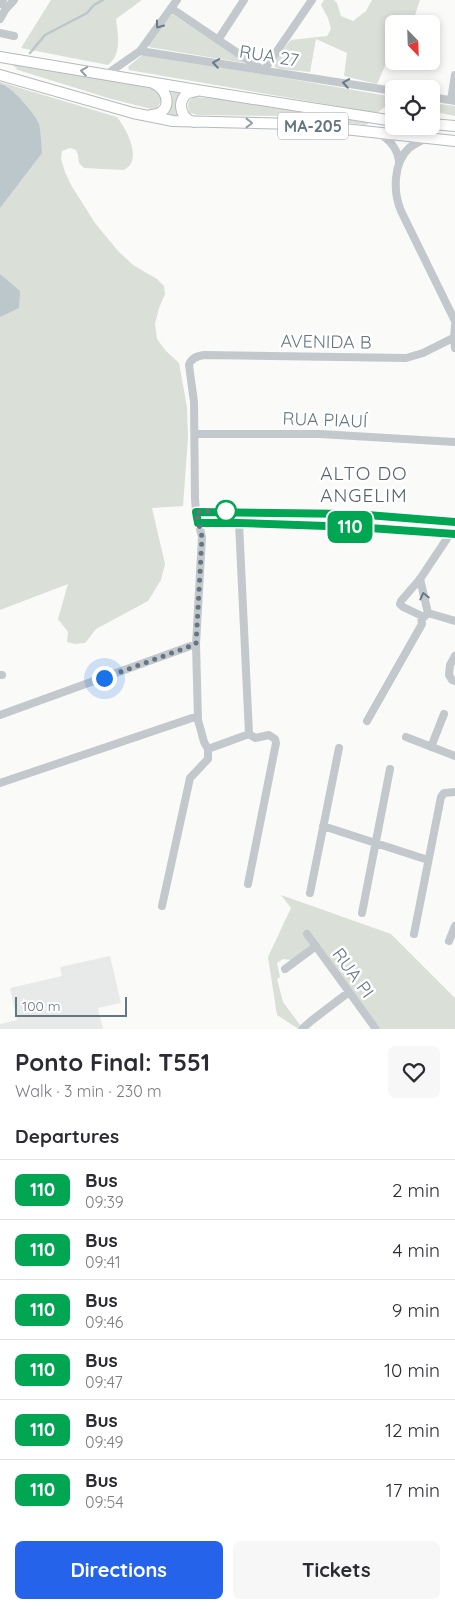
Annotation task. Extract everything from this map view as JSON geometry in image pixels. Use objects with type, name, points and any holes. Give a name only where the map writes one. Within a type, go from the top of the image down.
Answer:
[{"type":"main road","name":"MA-205","points":[[0,57],[385,120]]},
{"type":"main road","name":"MA-205","points":[[0,75],[133,113],[173,121],[279,123],[455,141]]},
{"type":"main road","points":[[133,113],[154,115],[159,114],[165,107],[167,100],[164,91],[149,81]]},
{"type":"main road","points":[[200,122],[191,121],[186,117],[182,112],[181,105],[183,98],[188,93],[203,91]]},
{"type":"main road","points":[[440,125],[455,126]]},
{"type":"street","points":[[0,4],[4,0]]},
{"type":"street","points":[[0,20],[5,10],[14,0]]},
{"type":"street","points":[[107,74],[140,50],[176,0]]},
{"type":"street","points":[[218,40],[244,0]]},
{"type":"street","points":[[171,8],[264,70],[312,0]]},
{"type":"street","points":[[0,34],[14,36]]},
{"type":"street","name":"RUA 27","points":[[140,50],[385,90]]},
{"type":"street","points":[[440,99],[453,101],[455,75]]},
{"type":"street","points":[[375,132],[386,138],[397,152],[399,164],[396,192],[397,203],[455,321]]},
{"type":"street","points":[[399,164],[409,148],[426,138]]},
{"type":"street","points":[[455,325],[455,348]]},
{"type":"street","name":"AVENIDA B","points":[[195,434],[194,402],[189,366],[194,358],[204,355],[400,358],[418,355],[454,338]]},
{"type":"street","points":[[162,906],[190,778],[206,763],[208,758],[208,749],[204,742],[198,716],[196,644],[202,537],[196,512],[195,434]]},
{"type":"street","name":"RUA PIAUÍ","points":[[195,434],[320,434],[455,442]]},
{"type":"street","points":[[196,512],[355,514],[455,522]]},
{"type":"street","points":[[355,514],[355,527]]},
{"type":"street","points":[[198,523],[355,527],[453,534]]},
{"type":"street","points":[[239,523],[249,734]]},
{"type":"street","points":[[453,534],[400,604],[403,607],[425,615],[455,621]]},
{"type":"street","points":[[367,721],[422,624],[425,615],[420,578]]},
{"type":"street","points":[[0,715],[196,644]]},
{"type":"street","points":[[455,656],[450,665],[448,675],[455,681]]},
{"type":"street","points":[[431,747],[444,714]]},
{"type":"street","points":[[0,783],[198,716]]},
{"type":"street","points":[[208,749],[249,734]]},
{"type":"street","points":[[248,884],[276,743],[275,739],[269,735],[255,738],[249,734]]},
{"type":"street","points":[[406,737],[455,756]]},
{"type":"street","points":[[310,892],[339,748]]},
{"type":"street","points":[[362,913],[390,769]]},
{"type":"street","points":[[414,934],[441,797],[444,793],[455,792]]},
{"type":"street","points":[[323,826],[428,860]]},
{"type":"street","points":[[449,941],[455,926]]},
{"type":"street","name":"RUA PI","points":[[307,934],[376,1029]]},
{"type":"street","points":[[285,969],[316,946]]},
{"type":"street","points":[[302,1029],[348,992]]},
{"type":"shaded area","points":[[51,0],[142,0],[116,19],[117,50],[108,65],[21,48]]},
{"type":"shaded area","points":[[324,0],[334,0],[337,3],[341,16],[353,21],[366,11],[372,0],[420,0],[415,15],[385,15],[385,66],[377,84],[344,76],[347,53],[316,39],[310,72],[275,67],[274,60],[291,40],[327,36],[331,29],[321,5]]},
{"type":"shaded area","points":[[172,14],[244,60],[244,63],[149,47],[149,44]]},
{"type":"shaded area","points":[[142,55],[385,95],[385,107],[377,113],[129,70],[128,67]]},
{"type":"shaded area","points":[[11,63],[150,88],[159,93],[161,102],[156,108],[151,109],[108,98],[18,70]]},
{"type":"shaded area","points":[[0,82],[117,117],[124,127],[133,153],[130,165],[124,170],[84,168],[79,163],[76,150],[70,148],[62,151],[61,159],[71,185],[95,223],[118,251],[133,265],[157,279],[164,286],[165,294],[155,324],[157,339],[179,363],[187,407],[188,438],[183,506],[152,508],[165,564],[161,580],[148,601],[96,629],[85,643],[75,644],[67,642],[68,632],[58,619],[68,584],[0,610]]},
{"type":"shaded area","points":[[0,84],[16,94],[37,119],[40,127],[42,153],[0,208]]},
{"type":"shaded area","points":[[170,88],[184,91],[179,116],[165,115],[172,103]]},
{"type":"shaded area","points":[[194,97],[233,100],[369,123],[366,125],[287,116],[197,115],[189,112],[189,101]]},
{"type":"shaded area","points":[[440,104],[455,106],[455,116],[440,113]]},
{"type":"shaded area","points":[[0,274],[20,291],[19,308],[0,317]]},
{"type":"shaded area","points":[[281,895],[391,934],[455,998],[455,1029],[381,1029],[316,941],[291,960],[283,959],[277,963],[280,977],[277,979],[283,1002],[300,1025],[297,1028],[277,1015],[268,957],[291,908]]},
{"type":"shaded area","points":[[110,956],[121,1003],[98,1008],[103,1029],[0,1029],[0,1024],[17,1020],[10,988],[62,976],[60,967]]},
{"type":"waterway","points":[[30,53],[45,35],[87,13],[94,5],[103,0]]},
{"type":"bus line","name":"110","points":[[455,522],[355,514],[196,512],[198,523],[355,527],[455,534]]},
{"type":"district","name":"ALTO DO ANGELIM","points":[[364,484]]},
{"type":"route","points":[[104,678],[196,644],[202,537],[196,512],[226,511]]}]
